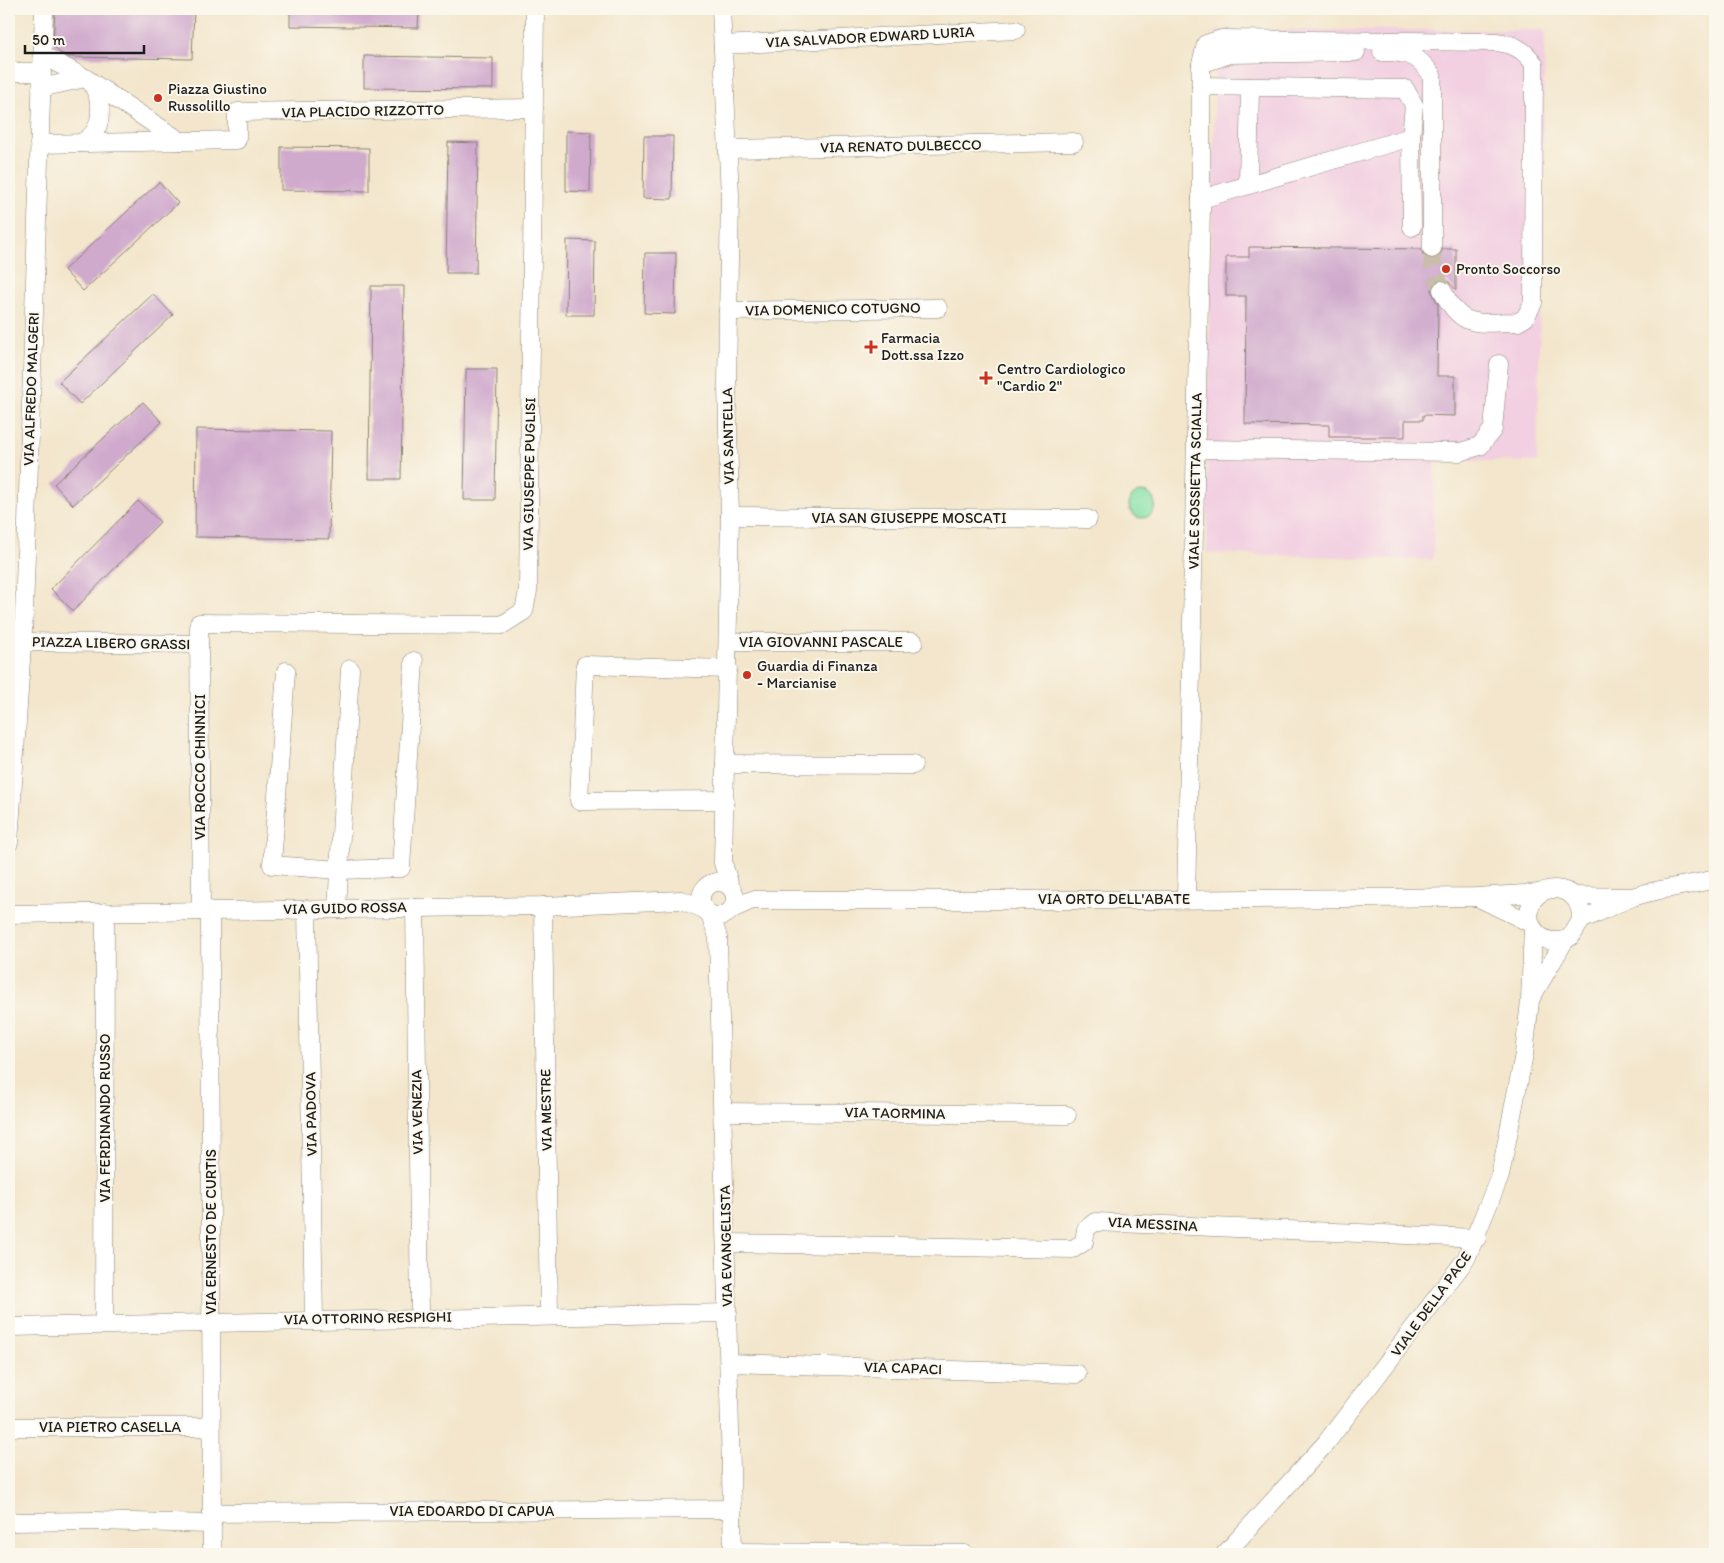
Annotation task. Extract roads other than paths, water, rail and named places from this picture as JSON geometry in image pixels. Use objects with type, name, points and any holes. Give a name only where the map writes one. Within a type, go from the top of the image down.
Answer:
[{"type":"street","name":"VIA ALFREDO MALGERI","points":[[9,843],[22,642],[44,9]]},
{"type":"street","name":"VIA GIUSEPPE PUGLISI","points":[[199,623],[502,625],[524,611],[528,591],[535,9]]},
{"type":"street","name":"VIA SANTELLA","points":[[721,9],[730,195],[727,384],[730,516],[729,642],[723,863],[732,889]]},
{"type":"street","name":"VIA SALVADOR EDWARD LURIA","points":[[723,45],[1016,30]]},
{"type":"street","points":[[1201,64],[1206,44],[1221,39],[1496,42],[1519,48],[1528,55],[1534,64],[1533,303],[1525,318],[1518,322],[1470,322],[1461,318],[1450,307],[1442,290]]},
{"type":"street","points":[[1201,64],[1230,54],[1246,53],[1402,52],[1421,60],[1432,75],[1432,249]]},
{"type":"street","name":"VIALE SOSSIETTA SCIALLA","points":[[1186,899],[1201,199],[1201,64]]},
{"type":"street","points":[[9,72],[42,72],[88,80],[180,142]]},
{"type":"street","points":[[42,72],[88,80]]},
{"type":"street","points":[[81,143],[91,138],[100,116],[101,106],[88,80]]},
{"type":"street","points":[[1201,86],[1405,89],[1414,105],[1411,137],[1412,227]]},
{"type":"street","points":[[1248,184],[1250,87]]},
{"type":"street","name":"VIA PLACIDO RIZZOTTO","points":[[40,144],[237,140],[237,112],[534,108]]},
{"type":"street","points":[[1201,199],[1411,137]]},
{"type":"street","name":"VIA RENATO DULBECCO","points":[[728,150],[1074,142]]},
{"type":"street","name":"VIA DOMENICO COTUGNO","points":[[728,311],[938,308]]},
{"type":"street","points":[[1196,449],[1460,452],[1480,446],[1493,429],[1499,364]]},
{"type":"street","name":"VIA SAN GIUSEPPE MOSCATI","points":[[730,516],[1088,519]]},
{"type":"street","name":"VIA ROCCO CHINNICI","points":[[199,623],[205,910]]},
{"type":"street","name":"PIAZZA LIBERO GRASSI","points":[[22,642],[199,644]]},
{"type":"street","name":"VIA GIOVANNI PASCALE","points":[[729,642],[914,642]]},
{"type":"street","points":[[286,671],[272,865],[339,870],[401,868],[414,661]]},
{"type":"street","points":[[725,800],[579,801],[585,665],[728,669]]},
{"type":"street","points":[[337,908],[350,669]]},
{"type":"street","points":[[725,764],[913,765]]},
{"type":"street","name":"VIA SANTELLA","points":[[708,886],[723,863]]},
{"type":"street","points":[[1581,920],[1634,897],[1715,879]]},
{"type":"street","points":[[721,882],[732,889],[735,900],[718,912],[701,901],[708,886],[721,882]]},
{"type":"street","name":"VIA GUIDO ROSSA","points":[[681,900],[708,886]]},
{"type":"street","name":"VIA ORTO DELL'ABATE","points":[[732,889],[752,900]]},
{"type":"street","points":[[1532,926],[1531,906],[1540,894],[1558,889],[1574,896],[1634,897]]},
{"type":"street","name":"VIA ORTO DELL'ABATE","points":[[718,912],[752,900],[1476,897],[1540,894]]},
{"type":"street","points":[[1476,897],[1532,926],[1538,934],[1550,941],[1565,940],[1573,935],[1581,920],[1579,903],[1574,896]]},
{"type":"street","name":"VIA GUIDO ROSSA","points":[[9,914],[543,906],[681,900],[718,912]]},
{"type":"street","name":"VIA MESTRE","points":[[543,906],[549,1314]]},
{"type":"street","name":"VIA VENEZIA","points":[[415,908],[420,1317]]},
{"type":"street","name":"VIA PADOVA","points":[[307,909],[314,1320]]},
{"type":"street","name":"VIA ERNESTO DE CURTIS","points":[[205,910],[211,1322],[212,1554]]},
{"type":"street","name":"VIA FERDINANDO RUSSO","points":[[104,1324],[105,912]]},
{"type":"street","name":"VIA EVANGELISTA","points":[[718,912],[733,1553]]},
{"type":"street","name":"VIALE DELLA PACE","points":[[1226,1554],[1326,1443],[1466,1259],[1477,1238],[1500,1176],[1524,1054],[1530,1001],[1532,926]]},
{"type":"street","name":"VIALE DELLA PACE","points":[[1530,1001],[1565,940]]},
{"type":"street","name":"VIA TAORMINA","points":[[724,1112],[1067,1115]]},
{"type":"street","name":"VIA MESSINA","points":[[726,1243],[1073,1249],[1084,1242],[1086,1229],[1095,1222],[1477,1238]]},
{"type":"street","name":"VIA OTTORINO RESPIGHI","points":[[9,1326],[549,1314],[728,1313]]},
{"type":"street","name":"VIA CAPACI","points":[[729,1363],[1077,1374]]},
{"type":"street","name":"VIA PIETRO CASELLA","points":[[9,1427],[212,1427]]},
{"type":"street","name":"VIA EDOARDO DI CAPUA","points":[[9,1522],[732,1510]]},
{"type":"street","points":[[733,1553],[965,1554]]},
{"type":"tunnel","points":[[1432,249],[1433,266],[1442,290]]},
{"type":"place","name":"Piazza Giustino Russolillo","points":[[158,98]]},
{"type":"place","name":"Pronto Soccorso","points":[[1446,269]]},
{"type":"place","name":"Farmacia Dott.ssa Izzo","points":[[871,347]]},
{"type":"place","name":"Centro Cardiologico \"Cardio 2\"","points":[[986,378]]},
{"type":"place","name":"Guardia di Finanza - Marcianise","points":[[747,675]]}]
